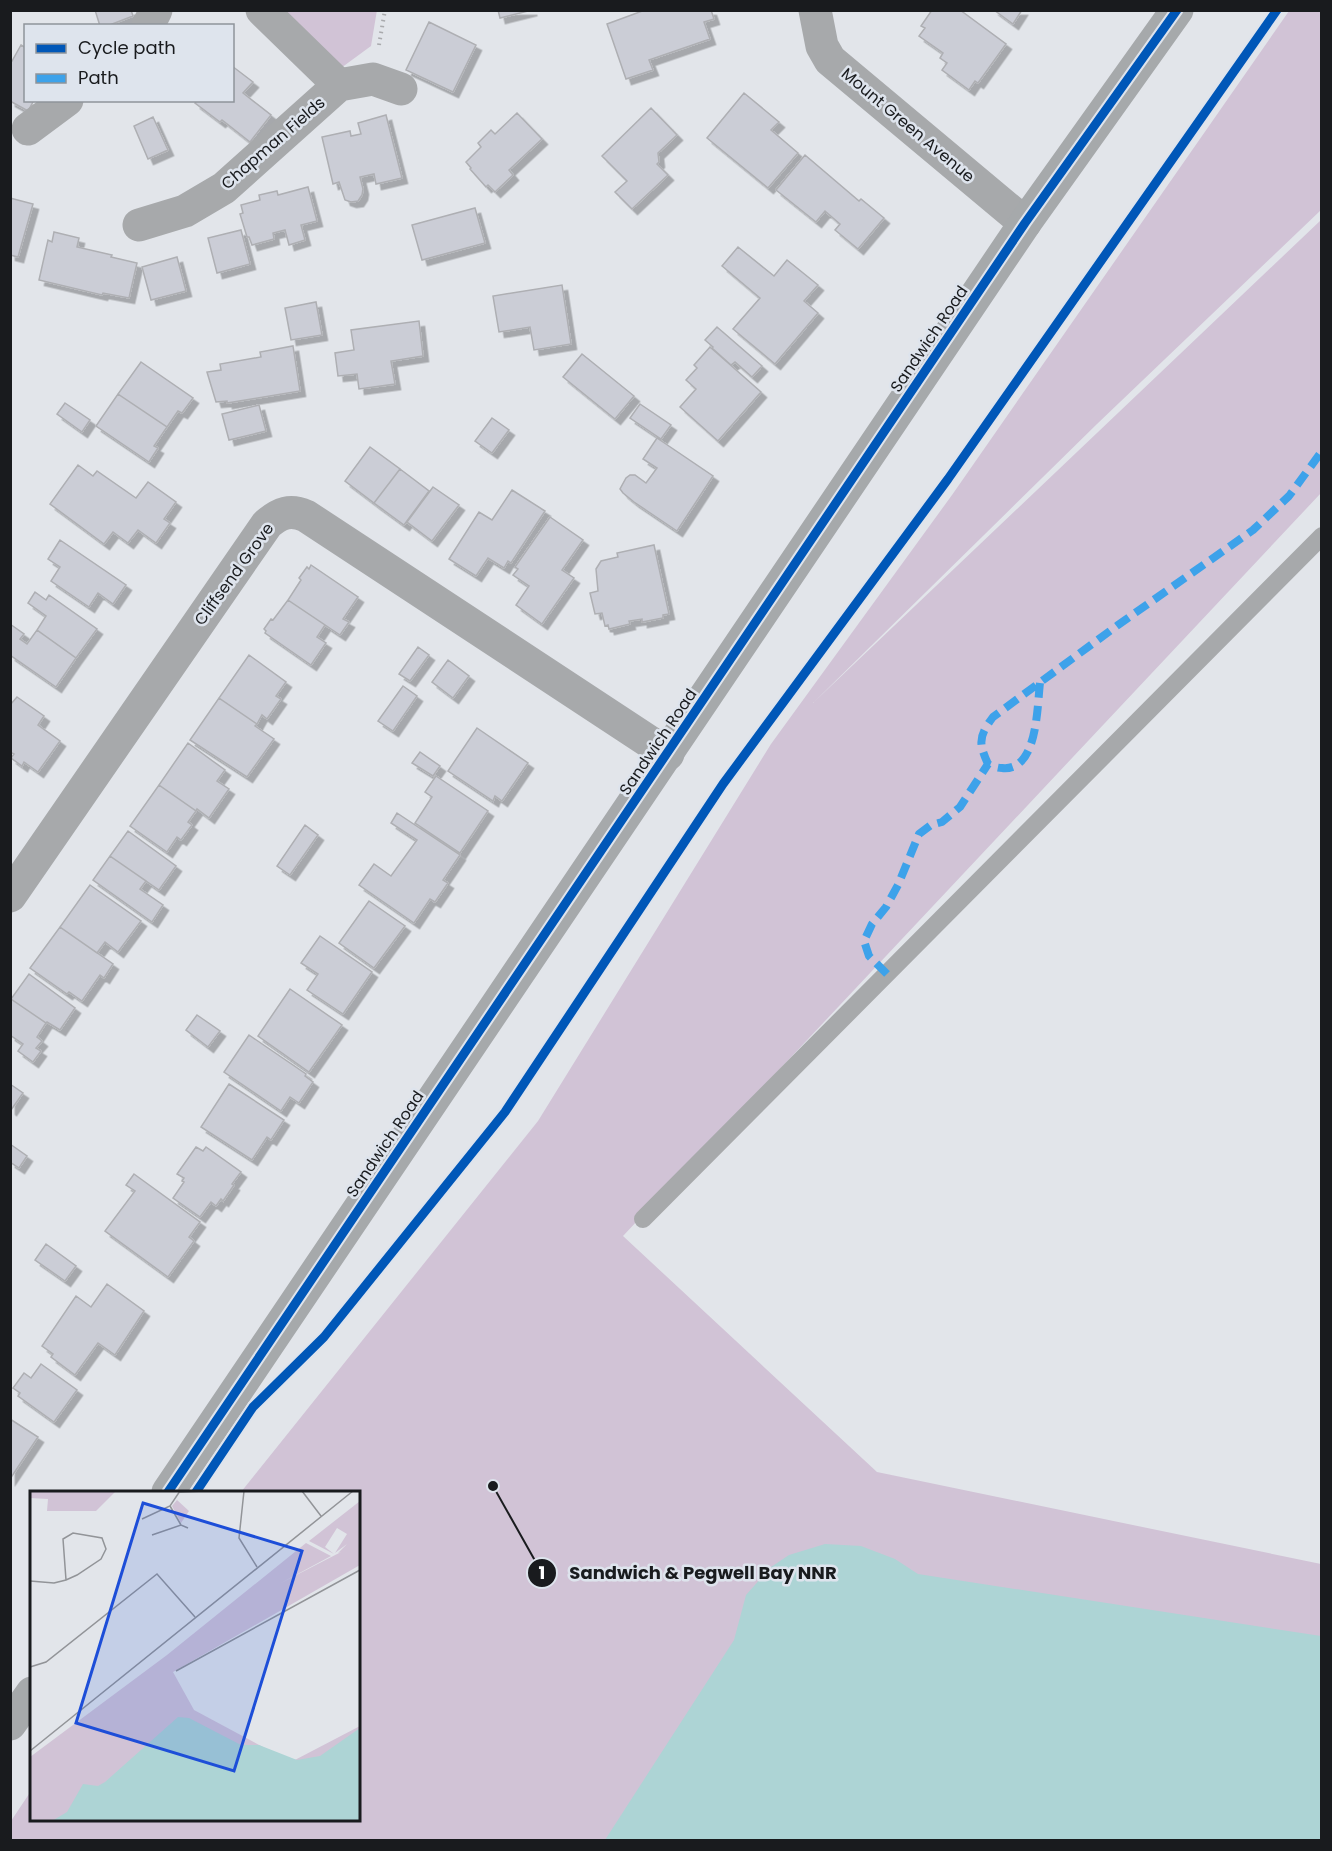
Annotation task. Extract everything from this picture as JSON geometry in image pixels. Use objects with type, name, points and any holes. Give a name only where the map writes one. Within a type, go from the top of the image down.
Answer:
[{"type":"street","points":[[149,24],[156,10]]},
{"type":"street","name":"Chapman Fields","points":[[262,10],[339,85]]},
{"type":"street","name":"Mount Green Avenue","points":[[814,10],[822,46],[830,60],[1025,223]]},
{"type":"street","name":"Sandwich Road","points":[[169,1491],[1025,223],[1177,10]]},
{"type":"street","name":"Chapman Fields","points":[[139,225],[185,211],[224,189],[339,85],[373,78],[401,89]]},
{"type":"street","points":[[28,129],[64,102]]},
{"type":"street","name":"Cliffsend Grove","points":[[10,896],[267,524],[275,516],[287,511],[306,516],[668,754]]},
{"type":"street","points":[[10,1724],[30,1696]]},
{"type":"lane","points":[[643,1220],[1322,536]]},
{"type":"shaded area","points":[[377,10],[371,46],[341,68],[280,11]]},
{"type":"shaded area","points":[[1289,11],[1321,11],[1321,210],[1097,424],[813,703],[1321,220],[1321,493],[623,1236],[877,1472],[1321,1564],[1321,1840],[11,1840],[11,1821],[30,1792],[30,1821],[360,1821],[360,1491],[242,1491],[538,1121],[771,744],[952,495]]},
{"type":"water","points":[[825,1544],[861,1546],[895,1559],[918,1574],[1321,1636],[1321,1840],[605,1840],[734,1640],[746,1595],[771,1567],[789,1555]]},
{"type":"building","points":[[95,10],[131,10],[133,16],[112,24],[99,24]]},
{"type":"building","points":[[498,10],[532,10],[500,18]]},
{"type":"building","points":[[645,10],[711,10],[714,19],[704,22],[710,39],[649,60],[653,70],[626,79],[607,24]]},
{"type":"building","points":[[932,10],[960,10],[1006,44],[978,83],[975,81],[969,90],[942,70],[947,63],[940,58],[943,53],[919,36],[925,28],[921,26]]},
{"type":"building","points":[[994,10],[1022,10],[1013,24]]},
{"type":"building","points":[[429,22],[476,45],[453,92],[406,70]]},
{"type":"building","points":[[21,45],[24,47],[24,102],[33,102],[28,111],[10,101],[10,60],[12,61]]},
{"type":"building","points":[[234,68],[253,82],[243,93],[271,115],[250,142],[195,103],[234,102]]},
{"type":"building","points":[[744,93],[779,122],[771,130],[798,153],[768,188],[707,138]]},
{"type":"building","points":[[651,108],[677,135],[658,153],[659,162],[657,164],[668,175],[632,209],[615,192],[627,181],[602,156]]},
{"type":"building","points":[[517,113],[542,139],[509,170],[513,175],[495,192],[488,185],[486,187],[466,162],[481,147],[478,143],[491,130],[495,134]]},
{"type":"building","points":[[386,115],[402,178],[376,184],[374,174],[360,177],[362,195],[358,201],[345,200],[339,182],[333,184],[322,137],[350,131],[351,136],[361,134],[358,123]]},
{"type":"building","points":[[153,117],[168,150],[148,159],[134,126]]},
{"type":"building","points":[[805,155],[859,201],[861,199],[884,218],[858,249],[835,230],[840,224],[825,211],[816,222],[776,190]]},
{"type":"building","points":[[308,187],[317,221],[301,225],[305,240],[289,245],[285,230],[273,233],[274,239],[252,245],[240,214],[243,213],[241,205],[260,200],[259,195],[277,191],[278,195]]},
{"type":"building","points":[[10,198],[33,204],[18,257],[10,255]]},
{"type":"building","points":[[475,208],[485,243],[422,260],[412,225]]},
{"type":"building","points":[[241,230],[250,264],[217,273],[208,238]]},
{"type":"building","points":[[54,232],[79,238],[77,247],[137,263],[129,298],[103,293],[102,295],[39,280],[48,240],[52,242]]},
{"type":"building","points":[[738,247],[774,276],[787,260],[818,285],[804,301],[818,313],[775,364],[733,329],[760,298],[722,266]]},
{"type":"building","points":[[177,257],[186,291],[151,300],[142,267]]},
{"type":"building","points":[[562,285],[571,344],[534,350],[530,327],[499,332],[493,296]]},
{"type":"building","points":[[316,302],[322,335],[291,340],[285,308]]},
{"type":"building","points":[[419,321],[423,356],[391,361],[395,384],[359,389],[357,374],[338,376],[335,353],[354,350],[351,330]]},
{"type":"building","points":[[717,327],[762,366],[752,377],[735,362],[731,365],[705,340]]},
{"type":"building","points":[[293,346],[300,391],[227,403],[227,401],[216,402],[207,372],[221,370],[220,364],[261,357],[260,352]]},
{"type":"building","points":[[710,347],[761,392],[718,441],[680,407],[696,389],[686,380],[697,368],[694,365]]},
{"type":"building","points":[[582,354],[634,396],[615,419],[563,377]]},
{"type":"building","points":[[141,362],[193,398],[182,413],[178,411],[167,427],[118,394]]},
{"type":"building","points":[[118,394],[167,427],[154,446],[158,448],[149,462],[96,426]]},
{"type":"building","points":[[65,403],[90,420],[82,432],[57,414]]},
{"type":"building","points":[[640,404],[671,425],[661,439],[630,418]]},
{"type":"building","points":[[259,405],[266,431],[229,440],[222,414]]},
{"type":"building","points":[[492,418],[509,430],[492,453],[475,441]]},
{"type":"building","points":[[657,438],[713,476],[677,531],[634,502],[620,489],[630,475],[635,475],[646,483],[657,468],[643,459]]},
{"type":"building","points":[[370,447],[400,469],[374,503],[345,481]]},
{"type":"building","points":[[78,465],[93,476],[97,471],[136,498],[148,482],[176,502],[164,519],[170,523],[156,543],[138,530],[128,543],[113,532],[104,544],[50,504]]},
{"type":"building","points":[[400,469],[429,491],[404,525],[374,503]]},
{"type":"building","points":[[433,487],[459,505],[432,541],[407,522]]},
{"type":"building","points":[[512,490],[545,511],[511,563],[508,561],[504,568],[488,558],[476,576],[449,559],[479,512],[492,520]]},
{"type":"building","points":[[550,517],[583,540],[562,570],[574,578],[542,624],[516,605],[529,586],[513,575],[518,569],[515,567]]},
{"type":"building","points":[[60,540],[126,585],[113,604],[98,593],[89,607],[51,581],[60,567],[48,559]]},
{"type":"building","points":[[654,545],[669,614],[663,615],[663,618],[642,622],[642,619],[629,621],[630,624],[609,629],[608,625],[605,626],[602,613],[595,614],[590,593],[598,591],[596,569],[601,561],[618,557],[617,553]]},
{"type":"building","points":[[311,565],[358,597],[343,619],[349,622],[340,635],[288,600],[301,580],[299,578]]},
{"type":"building","points":[[35,592],[46,600],[49,595],[97,629],[76,658],[37,630],[46,616],[28,603]]},
{"type":"building","points":[[288,600],[325,625],[317,637],[326,643],[311,665],[265,633],[264,629]]},
{"type":"building","points":[[10,624],[24,634],[20,639],[27,644],[37,630],[76,658],[56,687],[10,655]]},
{"type":"building","points":[[418,647],[429,655],[410,681],[399,674]]},
{"type":"building","points":[[249,655],[286,682],[276,696],[281,699],[267,719],[262,715],[257,724],[219,698]]},
{"type":"building","points":[[448,660],[469,676],[453,698],[432,682]]},
{"type":"building","points":[[403,686],[417,696],[393,731],[378,721]]},
{"type":"building","points":[[17,697],[44,716],[38,725],[60,741],[38,772],[24,762],[22,766],[11,758],[14,754],[10,752],[10,705]]},
{"type":"building","points":[[219,698],[257,724],[255,726],[274,739],[247,777],[190,740]]},
{"type":"building","points":[[477,728],[528,763],[502,801],[495,796],[493,801],[448,771]]},
{"type":"building","points":[[188,743],[225,770],[217,781],[229,789],[209,818],[159,785]]},
{"type":"building","points":[[420,752],[440,766],[433,776],[412,763]]},
{"type":"building","points":[[436,776],[488,811],[460,853],[415,823],[432,797],[425,792]]},
{"type":"building","points":[[159,785],[196,811],[188,822],[192,825],[181,840],[177,837],[167,852],[130,826]]},
{"type":"building","points":[[397,813],[460,855],[443,880],[448,883],[435,902],[430,899],[414,923],[359,885],[374,864],[391,876],[417,840],[391,823]]},
{"type":"building","points":[[305,825],[318,835],[290,875],[277,866]]},
{"type":"building","points":[[128,831],[176,866],[159,890],[110,856]]},
{"type":"building","points":[[110,856],[146,881],[140,889],[163,905],[152,922],[93,880]]},
{"type":"building","points":[[90,885],[141,921],[118,952],[105,942],[97,953],[60,927]]},
{"type":"building","points":[[369,901],[405,926],[374,968],[339,943]]},
{"type":"building","points":[[60,927],[113,964],[104,978],[100,975],[82,1001],[69,992],[67,994],[30,968]]},
{"type":"building","points":[[320,936],[372,972],[343,1014],[307,990],[318,974],[301,963]]},
{"type":"building","points":[[29,974],[75,1008],[60,1030],[11,999]]},
{"type":"building","points":[[290,989],[342,1025],[309,1072],[258,1036]]},
{"type":"building","points":[[11,999],[46,1023],[37,1037],[42,1041],[36,1048],[41,1051],[33,1062],[18,1051],[23,1044],[10,1035]]},
{"type":"building","points":[[197,1015],[220,1031],[208,1047],[186,1030]]},
{"type":"building","points":[[249,1035],[306,1074],[305,1076],[313,1082],[299,1103],[290,1097],[281,1111],[224,1072]]},
{"type":"building","points":[[10,1084],[23,1093],[11,1110],[10,1109]]},
{"type":"building","points":[[229,1084],[284,1120],[271,1140],[267,1137],[252,1160],[201,1127]]},
{"type":"building","points":[[10,1144],[27,1156],[19,1168],[10,1162]]},
{"type":"building","points":[[196,1147],[203,1151],[206,1147],[241,1172],[223,1201],[221,1199],[216,1206],[211,1202],[200,1217],[173,1198],[184,1182],[182,1181],[184,1178],[177,1174]]},
{"type":"building","points":[[134,1174],[200,1222],[189,1237],[194,1241],[168,1277],[105,1231],[135,1191],[126,1185]]},
{"type":"building","points":[[46,1244],[76,1266],[65,1281],[35,1260]]},
{"type":"building","points":[[107,1284],[144,1311],[115,1355],[98,1343],[75,1375],[51,1357],[53,1354],[42,1346],[76,1296],[91,1307]]},
{"type":"building","points":[[41,1364],[77,1390],[54,1422],[18,1396],[20,1393],[13,1388],[24,1373],[31,1378]]},
{"type":"building","points":[[10,1419],[38,1437],[10,1479]]},
{"type":"marked path","points":[[1040,683],[1033,736],[1023,760],[1014,766],[1002,768],[988,764],[981,739],[993,717],[1118,625],[1253,530],[1289,496],[1322,451]]},
{"type":"marked path","points":[[887,974],[869,956],[864,941],[872,924],[886,907],[898,885],[919,834],[931,825],[942,822],[960,807],[988,764]]},
{"type":"cycle path","points":[[169,1491],[1025,223],[1177,10]]},
{"type":"cycle path","points":[[197,1491],[253,1407],[324,1337],[505,1112],[723,784],[948,479],[1277,10]]},
{"type":"place","name":"Sandwich & Pegwell Bay NNR","points":[[493,1486]]}]
